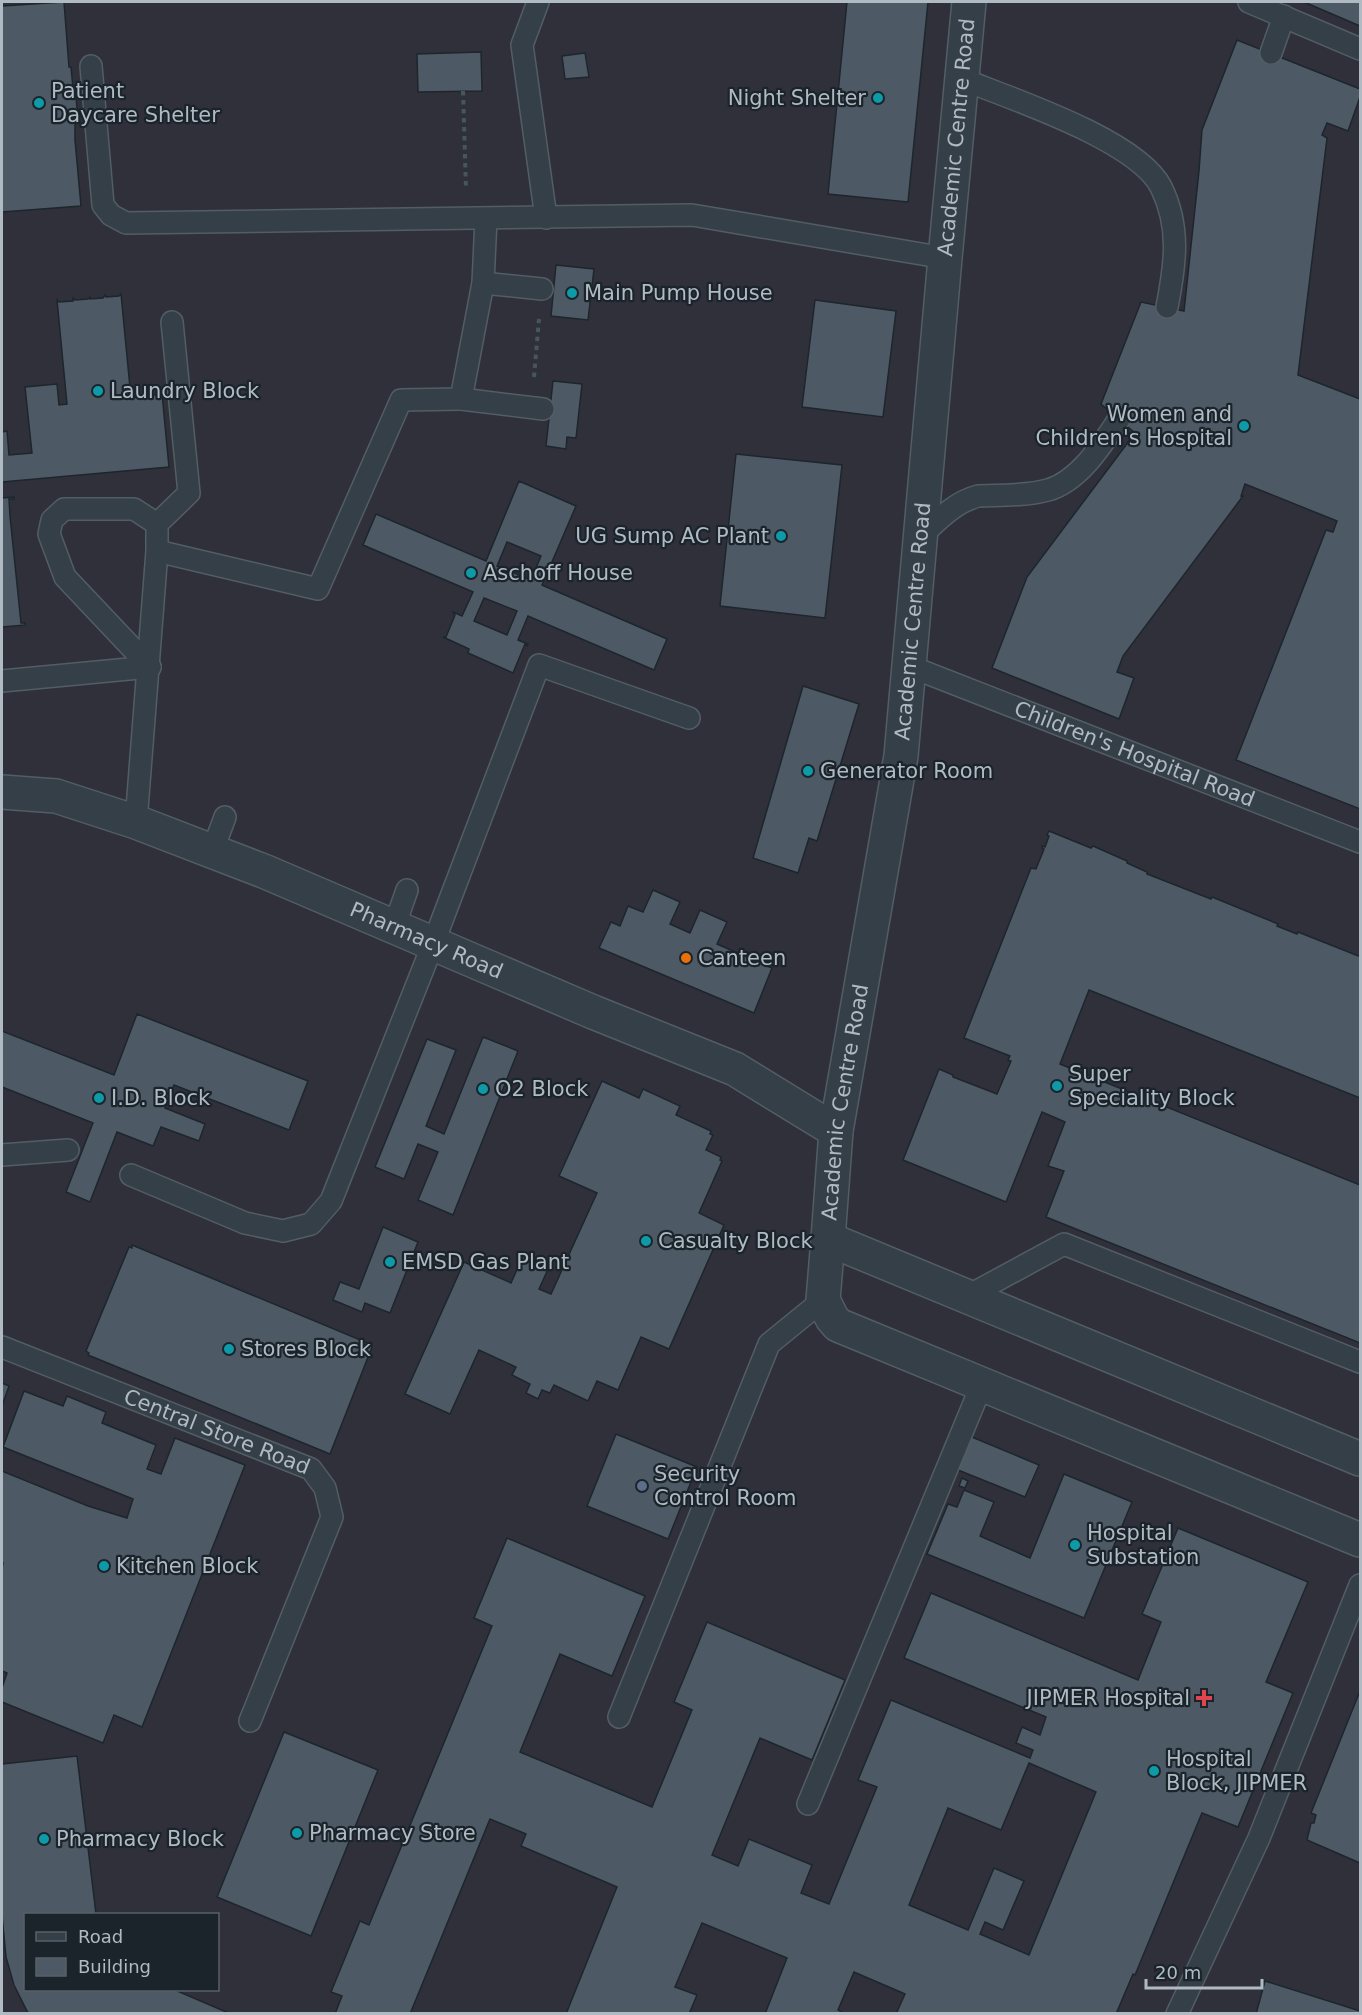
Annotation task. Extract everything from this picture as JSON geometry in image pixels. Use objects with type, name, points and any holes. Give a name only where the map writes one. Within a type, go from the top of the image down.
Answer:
[{"type":"street","name":"Academic Centre Road","points":[[824,1300],[836,1131],[901,756],[969,2]]},
{"type":"street","name":"Pharmacy Road","points":[[2,792],[56,796],[136,822],[266,872],[593,1012],[735,1069],[836,1131]]},
{"type":"street","points":[[828,1239],[1360,1459]]},
{"type":"street","points":[[824,1300],[832,1318],[838,1325],[1360,1540]]},
{"type":"lane","points":[[538,2],[522,45],[546,218]]},
{"type":"lane","points":[[1249,2],[1360,49]]},
{"type":"lane","points":[[1271,53],[1284,16]]},
{"type":"lane","points":[[91,66],[103,205],[111,215],[126,223],[692,215],[945,258]]},
{"type":"lane","points":[[962,79],[1082,127],[1123,151],[1153,175],[1161,186],[1171,213],[1175,236],[1175,268],[1167,308]]},
{"type":"lane","points":[[461,399],[483,283],[476,219]]},
{"type":"lane","points":[[483,283],[542,289]]},
{"type":"lane","points":[[136,822],[150,667],[157,524],[189,493],[172,322]]},
{"type":"lane","points":[[157,551],[318,589],[401,400],[461,399],[537,408]]},
{"type":"lane","points":[[921,536],[952,509],[970,498],[1034,493],[1064,482],[1091,457],[1119,419]]},
{"type":"lane","points":[[150,667],[65,577],[49,534],[52,520],[64,509],[134,509],[157,524]]},
{"type":"lane","points":[[131,1174],[245,1222],[283,1231],[311,1224],[331,1201],[433,944],[538,665],[690,718]]},
{"type":"lane","name":"Children's Hospital Road","points":[[909,666],[1360,842]]},
{"type":"lane","points":[[2,681],[150,667]]},
{"type":"lane","points":[[212,852],[225,817]]},
{"type":"lane","points":[[393,927],[407,890]]},
{"type":"lane","points":[[2,1155],[68,1150]]},
{"type":"lane","points":[[968,1296],[1064,1244],[1360,1362]]},
{"type":"lane","points":[[619,1717],[769,1344],[824,1300]]},
{"type":"lane","name":"Central Store Road","points":[[2,1347],[311,1469],[325,1488],[333,1517],[250,1720]]},
{"type":"lane","points":[[808,1804],[982,1384]]},
{"type":"lane","points":[[1177,2013],[1258,1838],[1360,1585]]},
{"type":"path","points":[[463,91],[476,219]]},
{"type":"path","points":[[537,408],[542,289]]},
{"type":"shaded area","points":[[2,2],[1360,2],[1360,2013],[2,2014]]},
{"type":"building","name":"Patient Daycare Shelter","points":[[64,2],[69,67],[71,67],[73,88],[75,88],[78,118],[75,119],[75,140],[81,206],[2,212],[2,6]]},
{"type":"building","name":"Night Shelter","points":[[847,2],[928,2],[908,202],[828,194]]},
{"type":"building","points":[[1304,2],[1360,2],[1360,26]]},
{"type":"building","name":"Women and Children's Hospital","points":[[1237,40],[1360,89],[1360,97],[1348,131],[1327,123],[1322,135],[1327,138],[1298,375],[1360,399],[1360,809],[1236,760],[1326,530],[1333,532],[1337,521],[1245,484],[1241,496],[1243,496],[1123,656],[1117,672],[1134,678],[1119,719],[992,668],[1027,577],[1135,433],[1101,404],[1141,302],[1184,311],[1202,130]]},
{"type":"building","points":[[481,52],[482,91],[418,92],[417,54]]},
{"type":"building","points":[[585,53],[589,77],[565,79],[562,56]]},
{"type":"building","name":"Main Pump House","points":[[556,265],[594,269],[588,320],[551,316]]},
{"type":"building","name":"Laundry Block","points":[[121,294],[131,398],[162,394],[169,467],[2,482],[2,432],[7,431],[9,455],[32,453],[25,387],[57,384],[59,405],[67,404],[57,300],[59,302],[73,301],[73,298],[75,300],[90,297],[90,299],[103,298],[105,295],[106,297]]},
{"type":"building","points":[[815,300],[896,311],[883,417],[802,407]]},
{"type":"building","points":[[553,381],[582,384],[576,438],[567,437],[566,449],[546,446]]},
{"type":"building","name":"UG Sump AC Plant","points":[[736,454],[842,465],[825,618],[720,606]]},
{"type":"building","name":"Aschoff House","points":[[519,481],[576,506],[542,585],[667,639],[654,670],[528,616],[518,640],[528,644],[527,646],[525,644],[513,673],[468,653],[469,649],[443,637],[446,637],[455,615],[453,612],[462,616],[473,592],[363,545],[376,514],[486,561]],"holes":[[[507,542],[541,556],[531,580],[497,566]],[[484,598],[517,611],[507,635],[474,621]]]},
{"type":"building","points":[[14,497],[14,499],[9,499],[10,516],[21,623],[25,625],[2,627],[2,498]]},
{"type":"building","name":"Generator Room","points":[[803,686],[859,704],[817,841],[809,838],[798,873],[753,858]]},
{"type":"building","name":"Super Speciality Block","points":[[1049,831],[1091,848],[1093,846],[1127,861],[1147,874],[1211,899],[1212,897],[1297,934],[1298,932],[1359,956],[1360,954],[1360,1098],[1089,990],[1060,1064],[1360,1185],[1360,1343],[1046,1217],[1064,1171],[1048,1166],[1065,1122],[1042,1112],[1006,1202],[903,1160],[939,1069],[953,1077],[997,1094],[1011,1061],[1008,1060],[1010,1056],[964,1038],[1031,868],[1036,869]]},
{"type":"building","name":"Canteen","points":[[653,890],[680,902],[670,924],[690,933],[700,910],[727,922],[717,944],[772,968],[754,1013],[599,948],[611,922],[620,926],[628,906],[643,912]]},
{"type":"building","name":"I.D. Block","points":[[137,1014],[308,1081],[289,1130],[174,1085],[165,1108],[205,1124],[199,1141],[161,1127],[153,1146],[117,1132],[90,1202],[66,1192],[93,1123],[2,1087],[2,1031],[114,1075]]},
{"type":"building","name":"O2 Block","points":[[483,1037],[518,1051],[453,1215],[418,1200],[438,1152],[418,1144],[404,1179],[375,1167],[427,1039],[456,1050],[426,1126],[444,1134]]},
{"type":"building","name":"Casualty Block","points":[[602,1081],[639,1098],[643,1089],[680,1106],[676,1115],[711,1131],[710,1134],[713,1135],[706,1150],[721,1157],[722,1161],[699,1213],[724,1225],[669,1349],[641,1337],[618,1390],[597,1381],[588,1401],[554,1385],[550,1393],[542,1390],[538,1399],[526,1393],[530,1384],[512,1375],[516,1367],[479,1350],[450,1414],[405,1394],[464,1262],[511,1283],[523,1256],[549,1267],[539,1289],[551,1294],[597,1193],[559,1176]]},
{"type":"building","name":"EMSD Gas Plant","points":[[383,1227],[418,1242],[390,1313],[365,1303],[362,1312],[333,1300],[340,1282],[359,1289]]},
{"type":"building","name":"Stores Block","points":[[132,1245],[370,1344],[372,1347],[330,1454],[88,1355],[86,1351],[129,1247],[132,1248]]},
{"type":"building","points":[[2,1383],[9,1386],[2,1406]]},
{"type":"building","name":"Kitchen Block","points":[[24,1391],[63,1406],[67,1396],[106,1412],[102,1423],[156,1445],[147,1469],[161,1474],[175,1438],[245,1465],[142,1727],[114,1715],[103,1743],[2,1702],[2,1688],[7,1673],[2,1671],[2,1471],[88,1506],[127,1518],[133,1499],[3,1447]]},
{"type":"building","name":"Security Control Room","points":[[616,1434],[697,1467],[668,1539],[587,1506]]},
{"type":"building","points":[[967,1435],[1039,1465],[1025,1497],[953,1468]]},
{"type":"building","name":"Hospital Substation","points":[[1064,1474],[1132,1502],[1084,1618],[927,1554],[948,1504],[957,1507],[964,1490],[994,1502],[980,1536],[1030,1558]]},
{"type":"building","points":[[962,1478],[968,1481],[965,1488],[959,1486]]},
{"type":"building","name":"Hospital Block, JIPMER","points":[[1178,1528],[1308,1582],[1266,1682],[1293,1693],[1238,1827],[1202,1813],[1135,1975],[1133,1974],[1116,2014],[896,2014],[905,1994],[854,1972],[838,2010],[845,2014],[765,2014],[787,1958],[702,1923],[675,1987],[697,1995],[689,2014],[566,2014],[617,1887],[521,1846],[526,1834],[490,1819],[410,2014],[335,2014],[342,1996],[331,1992],[360,1921],[369,1925],[492,1626],[474,1618],[507,1538],[645,1596],[612,1676],[560,1654],[520,1752],[652,1807],[692,1710],[674,1702],[707,1622],[845,1680],[812,1760],[760,1738],[712,1855],[738,1866],[749,1839],[812,1865],[801,1893],[829,1904],[877,1787],[858,1780],[891,1700],[1030,1758],[1033,1750],[1016,1743],[1022,1727],[1040,1735],[1046,1717],[904,1658],[931,1593],[1138,1680],[1161,1622],[1142,1614]],"holes":[[[1029,1763],[1096,1792],[1029,1955],[980,1934],[985,1922],[1003,1930],[1024,1881],[994,1868],[968,1930],[909,1905],[948,1808],[1001,1830]]]},
{"type":"building","points":[[1360,1691],[1360,1863],[1307,1840],[1311,1823],[1314,1823],[1316,1815],[1311,1813]]},
{"type":"building","name":"Pharmacy Store","points":[[284,1732],[378,1770],[311,1936],[217,1897]]},
{"type":"building","name":"Pharmacy Block","points":[[77,1756],[96,1913],[24,1913],[24,1991],[177,1991],[231,2014],[29,2014],[14,1985],[6,1957],[2,1915],[2,1764]]},
{"type":"building","points":[[1265,1981],[1360,2011],[1360,2014],[1256,2014]]},
{"type":"place","name":"Night Shelter","points":[[878,98]]},
{"type":"place","name":"Patient Daycare Shelter","points":[[39,103]]},
{"type":"place","name":"Main Pump House","points":[[572,293]]},
{"type":"place","name":"Laundry Block","points":[[98,391]]},
{"type":"place","name":"Women and Children's Hospital","points":[[1244,426]]},
{"type":"place","name":"UG Sump AC Plant","points":[[781,536]]},
{"type":"place","name":"Aschoff House","points":[[471,573]]},
{"type":"place","name":"Generator Room","points":[[808,771]]},
{"type":"place","name":"Canteen","points":[[686,958]]},
{"type":"place","name":"Super Speciality Block","points":[[1057,1086]]},
{"type":"place","name":"O2 Block","points":[[483,1089]]},
{"type":"place","name":"I.D. Block","points":[[99,1098]]},
{"type":"place","name":"Casualty Block","points":[[646,1241]]},
{"type":"place","name":"EMSD Gas Plant","points":[[390,1262]]},
{"type":"place","name":"Stores Block","points":[[229,1349]]},
{"type":"place","name":"Security Control Room","points":[[642,1486]]},
{"type":"place","name":"Hospital Substation","points":[[1075,1545]]},
{"type":"place","name":"Kitchen Block","points":[[104,1566]]},
{"type":"place","name":"JIPMER Hospital","points":[[1204,1698]]},
{"type":"place","name":"Hospital Block, JIPMER","points":[[1154,1771]]},
{"type":"place","name":"Pharmacy Store","points":[[297,1833]]},
{"type":"place","name":"Pharmacy Block","points":[[44,1839]]}]
